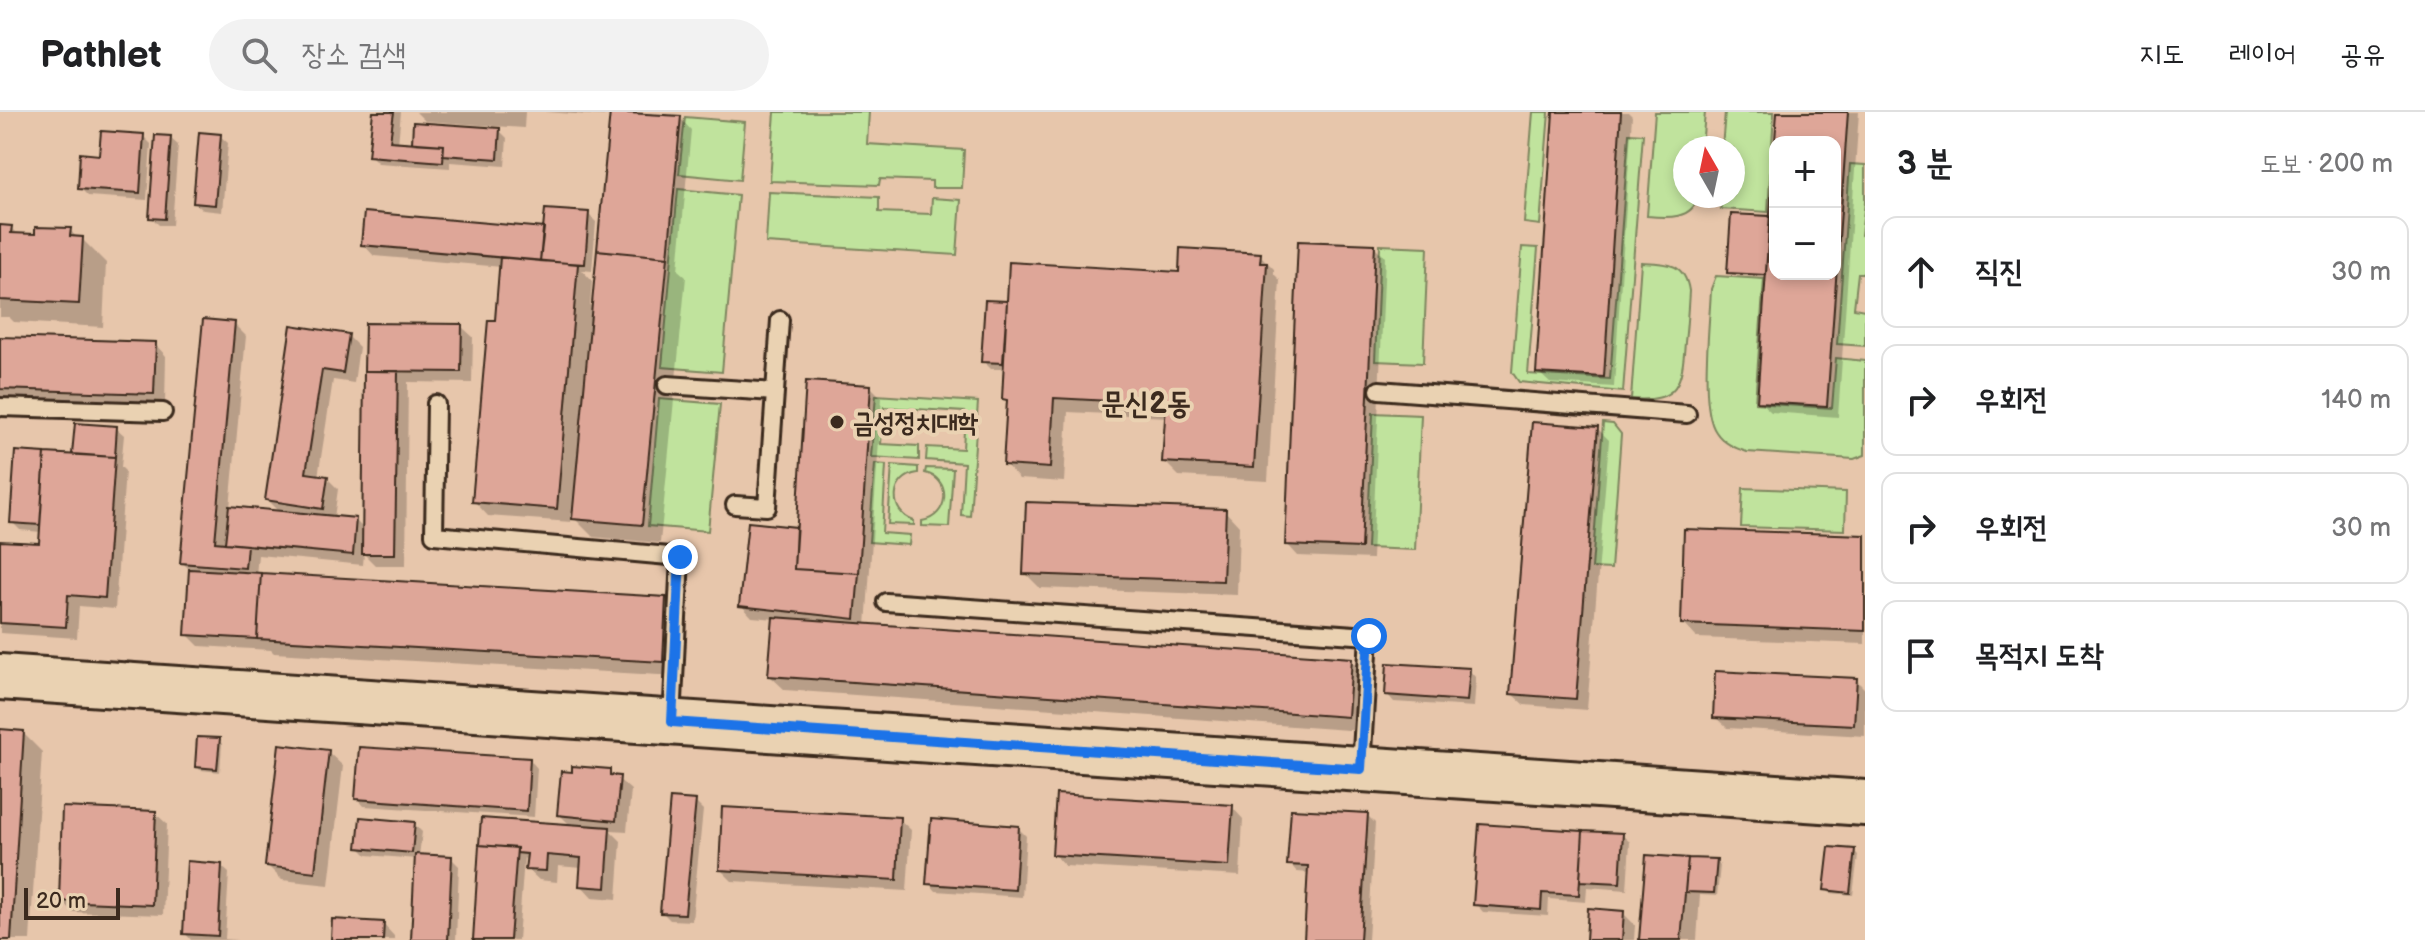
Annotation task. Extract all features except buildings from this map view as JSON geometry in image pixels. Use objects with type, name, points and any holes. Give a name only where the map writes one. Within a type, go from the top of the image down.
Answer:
[{"type":"main road","points":[[0,677],[1865,803]]},
{"type":"lane","points":[[735,505],[767,507],[780,320]]},
{"type":"lane","points":[[667,385],[775,392]]},
{"type":"lane","points":[[1379,390],[1687,414]]},
{"type":"lane","points":[[436,404],[434,535],[680,557],[672,722]]},
{"type":"lane","points":[[0,407],[163,412]]},
{"type":"lane","points":[[886,602],[1369,636],[1361,769]]},
{"type":"green space","points":[[775,112],[869,112],[867,144],[964,150],[962,188],[932,188],[932,181],[880,179],[879,185],[770,181]]},
{"type":"green space","points":[[1533,112],[1549,112],[1540,225],[1524,223]]},
{"type":"green space","points":[[1655,112],[1705,112],[1703,136],[1673,136],[1673,208],[1692,208],[1678,216],[1647,216]]},
{"type":"green space","points":[[1725,112],[1774,112],[1773,136],[1769,136],[1768,212],[1721,209],[1745,208],[1745,136],[1723,136]]},
{"type":"green space","points":[[685,117],[745,122],[740,180],[679,174]]},
{"type":"green space","points":[[1629,133],[1643,134],[1623,392],[1519,382],[1512,372],[1522,247],[1538,248],[1528,374],[1610,379]]},
{"type":"green space","points":[[1850,164],[1865,165],[1861,235],[1865,236],[1865,273],[1858,273],[1854,308],[1865,310],[1865,346],[1837,344]]},
{"type":"green space","points":[[678,189],[738,195],[722,372],[662,367]]},
{"type":"green space","points":[[769,192],[879,197],[879,212],[931,214],[932,198],[961,200],[957,255],[766,243]]},
{"type":"green space","points":[[1380,245],[1428,247],[1423,363],[1375,361]]},
{"type":"green space","points":[[1641,262],[1666,264],[1679,269],[1689,291],[1684,356],[1675,387],[1659,398],[1631,399]]},
{"type":"green space","points":[[1716,276],[1764,279],[1755,403],[1832,408],[1836,358],[1865,361],[1865,455],[1854,459],[1747,452],[1719,436],[1711,420],[1707,384],[1711,289]]},
{"type":"green space","points":[[876,395],[978,402],[970,516],[961,515],[964,463],[926,460],[927,447],[963,449],[965,412],[884,407],[881,444],[919,446],[919,460],[871,457]]},
{"type":"green space","points":[[659,399],[720,404],[708,531],[648,526]]},
{"type":"green space","points":[[1373,413],[1421,415],[1415,550],[1367,548]]},
{"type":"green space","points":[[1603,423],[1613,424],[1621,434],[1611,569],[1592,568]]},
{"type":"green space","points":[[875,464],[886,465],[882,533],[910,535],[909,545],[869,542]]},
{"type":"green space","points":[[892,465],[918,467],[918,473],[902,481],[896,495],[900,510],[914,521],[914,525],[888,524]]},
{"type":"green space","points":[[926,468],[953,469],[949,527],[922,526],[922,521],[938,513],[944,498],[940,482],[925,473]]},
{"type":"green space","points":[[1743,488],[1846,492],[1845,530],[1741,527]]},
{"type":"place","name":"금성정치대학","points":[[837,422]]},
{"type":"district","name":"문신2동","points":[[1146,403]]},
{"type":"route","points":[[680,557],[672,722],[1361,769],[1369,636]]}]
